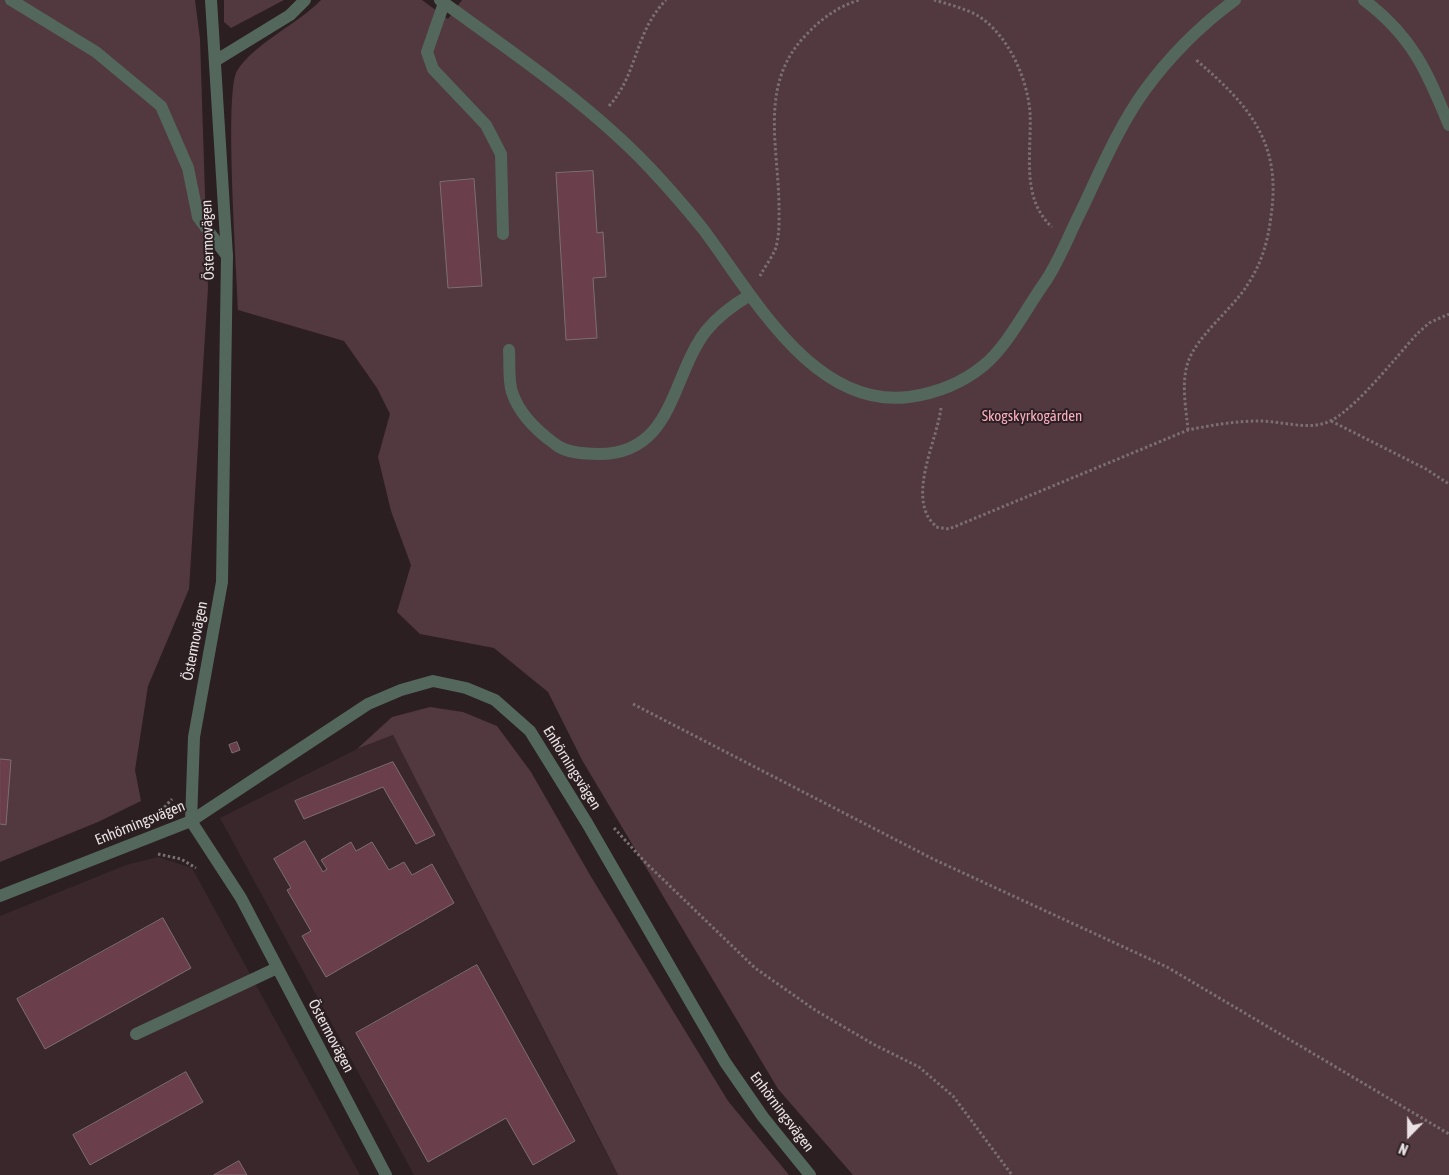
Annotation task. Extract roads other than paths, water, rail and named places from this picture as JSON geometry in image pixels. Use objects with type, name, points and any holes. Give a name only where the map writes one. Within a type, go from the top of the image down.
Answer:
[{"type":"street","points":[[12,0],[96,52],[161,106],[188,168],[198,217],[227,256]]},
{"type":"street","name":"Östermovägen","points":[[211,0],[227,256],[222,582],[194,737],[191,821],[241,898],[382,1174]]},
{"type":"street","points":[[215,61],[290,15],[305,0]]},
{"type":"street","points":[[503,234],[501,154],[486,125],[433,69],[428,52],[442,2],[599,118],[649,167],[701,227],[750,295],[805,360],[827,377],[850,390],[873,396],[900,398],[943,390],[985,365],[1001,346],[1048,277],[1126,121],[1145,90],[1182,47],[1215,14],[1235,0]]},
{"type":"street","points":[[1364,0],[1384,15],[1405,38],[1429,76],[1449,125]]},
{"type":"street","points":[[509,350],[511,391],[522,412],[539,432],[558,447],[583,454],[611,454],[637,444],[656,429],[668,411],[691,356],[706,332],[724,311],[750,295]]},
{"type":"street","name":"Enhörningsvägen","points":[[0,896],[191,821],[368,704],[401,690],[433,681],[466,688],[495,700],[530,731],[587,823],[725,1062],[763,1117],[810,1175]]},
{"type":"street","points":[[136,1034],[277,968]]},
{"type":"park label","name":"Skogskyrkogården","points":[[1032,416]]}]
